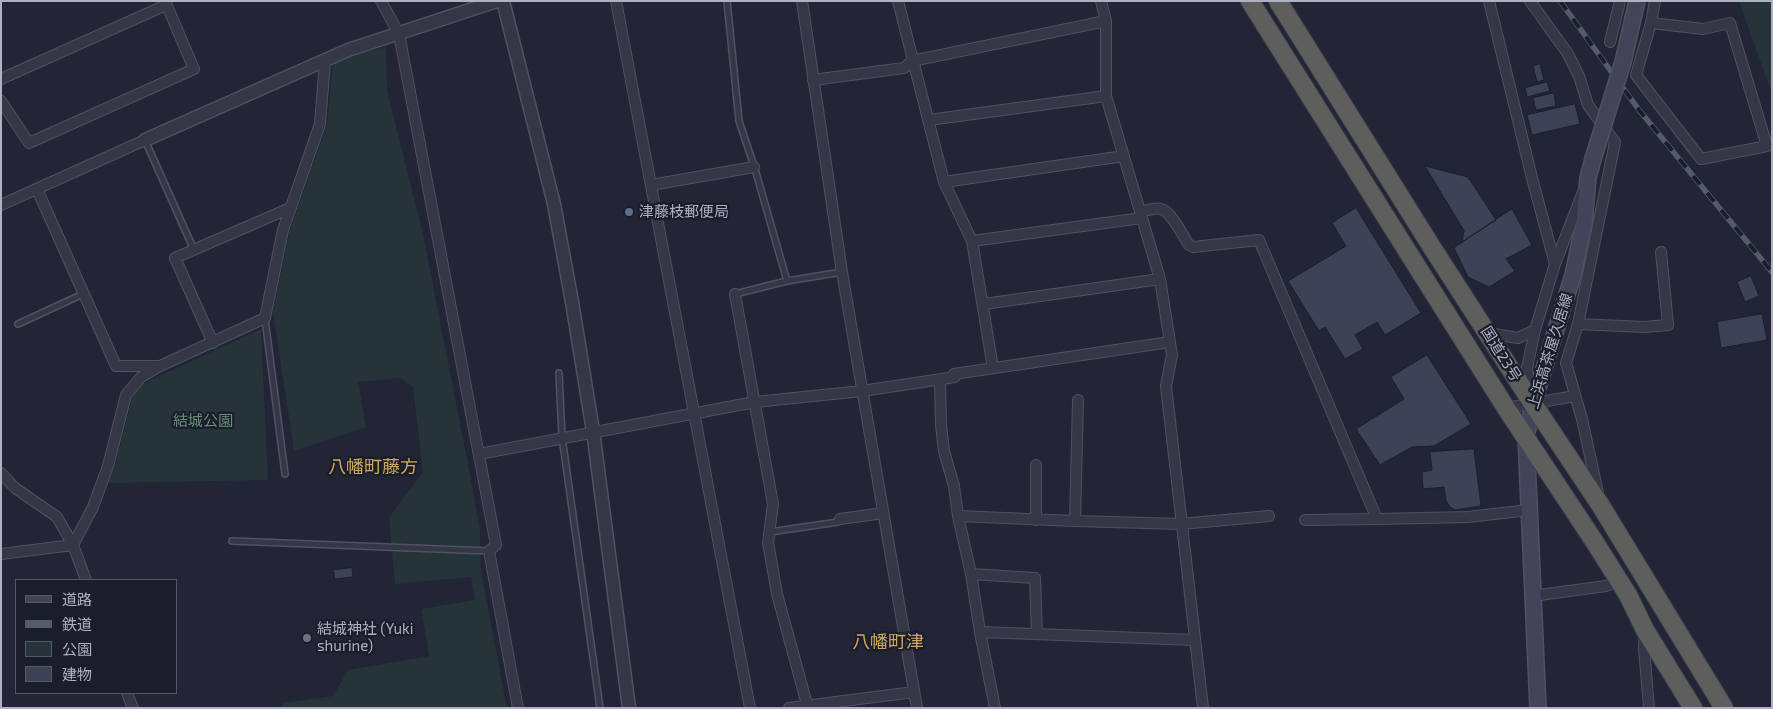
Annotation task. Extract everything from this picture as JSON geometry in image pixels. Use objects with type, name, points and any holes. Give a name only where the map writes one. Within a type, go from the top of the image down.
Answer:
[{"type":"highway","name":"国道23号","points":[[1250,1],[1506,408],[1619,581],[1645,630],[1693,708]]},
{"type":"highway","name":"国道23号","points":[[1278,1],[1433,249],[1601,506],[1724,708]]},
{"type":"main road","name":"上浜高茶屋久居線","points":[[1538,708],[1526,437],[1533,404],[1573,275],[1584,223],[1588,178],[1623,62],[1637,1]]},
{"type":"street","points":[[381,1],[398,34],[496,545],[489,551],[518,708]]},
{"type":"street","points":[[1,204],[348,50],[497,1]]},
{"type":"street","points":[[503,1],[554,204],[572,302],[593,431],[629,708]]},
{"type":"street","points":[[616,1],[750,708]]},
{"type":"street","points":[[802,1],[842,272],[917,708]]},
{"type":"street","points":[[899,1],[912,61],[944,182],[972,241],[984,304],[993,368]]},
{"type":"street","points":[[1101,1],[1106,21],[1106,96],[1160,278],[1172,355],[1166,386],[1203,708]]},
{"type":"street","points":[[1490,1],[1532,178],[1555,264]]},
{"type":"street","points":[[1530,1],[1568,54],[1588,105],[1615,142],[1578,324],[1566,362],[1601,506]]},
{"type":"street","points":[[1610,42],[1620,1]]},
{"type":"street","points":[[1651,23],[1703,29],[1730,22],[1767,146],[1701,159],[1636,75],[1651,23],[1655,1]]},
{"type":"street","points":[[1,79],[169,2],[194,69],[29,143],[1,101]]},
{"type":"street","points":[[813,80],[904,68],[912,61],[1106,21]]},
{"type":"street","points":[[73,545],[93,506],[108,466],[126,395],[141,377],[160,366],[266,318],[283,230],[320,124],[325,61]]},
{"type":"street","points":[[929,120],[1106,96]]},
{"type":"street","points":[[944,182],[1124,156]]},
{"type":"street","points":[[651,185],[754,167]]},
{"type":"street","points":[[1533,404],[1527,368],[1535,330],[1555,264],[1588,178]]},
{"type":"street","points":[[37,189],[116,366],[160,366]]},
{"type":"street","points":[[213,343],[175,258],[290,208]]},
{"type":"street","points":[[972,241],[1141,215],[1156,209],[1164,210],[1172,219],[1188,245],[1193,248],[1258,240],[1377,519]]},
{"type":"street","points":[[1578,324],[1644,327],[1668,325],[1661,252]]},
{"type":"street","points":[[984,304],[1160,278]]},
{"type":"street","points":[[735,294],[773,504],[768,542],[777,594],[808,707]]},
{"type":"street","points":[[1488,333],[1518,338],[1535,330]]},
{"type":"street","points":[[479,454],[755,402],[862,391],[940,380],[993,368],[1170,342]]},
{"type":"street","points":[[940,380],[941,425],[944,451],[954,486],[958,516],[971,574],[995,708]]},
{"type":"street","points":[[1506,408],[1575,396]]},
{"type":"street","points":[[1075,521],[1078,400]]},
{"type":"street","points":[[1036,465],[1036,520]]},
{"type":"street","points":[[1,473],[15,488],[56,517],[73,545],[86,579]]},
{"type":"street","points":[[1305,520],[1468,517],[1529,510]]},
{"type":"street","points":[[840,519],[883,513]]},
{"type":"street","points":[[958,516],[1181,524],[1269,516]]},
{"type":"street","points":[[1,554],[73,545]]},
{"type":"street","points":[[971,574],[1035,578],[1037,634]]},
{"type":"street","points":[[1532,596],[1606,586],[1619,581]]},
{"type":"street","points":[[1645,630],[1644,648],[1649,708]]},
{"type":"street","points":[[980,632],[1195,640]]},
{"type":"street","points":[[789,708],[914,692]]},
{"type":"street","points":[[128,694],[133,708]]},
{"type":"lane","points":[[727,1],[739,121],[787,282]]},
{"type":"lane","points":[[145,140],[194,250]]},
{"type":"lane","points":[[735,294],[842,272]]},
{"type":"lane","points":[[18,324],[84,294]]},
{"type":"lane","points":[[266,318],[285,474]]},
{"type":"lane","points":[[559,373],[562,437],[600,708]]},
{"type":"lane","points":[[769,532],[838,522],[840,519]]},
{"type":"lane","points":[[232,541],[489,551]]},
{"type":"green space","points":[[1739,1],[1772,1],[1772,94]]},
{"type":"green space","points":[[386,47],[387,91],[423,234],[469,469],[480,530],[481,571],[507,708],[283,708],[282,703],[333,696],[348,670],[429,656],[421,609],[475,600],[471,577],[395,584],[389,517],[423,472],[413,387],[400,378],[358,382],[366,427],[294,451],[273,312],[289,233],[327,125],[333,64],[350,56]]},
{"type":"green space","name":"結城公園","points":[[261,329],[268,480],[108,483],[115,466],[133,394],[142,384]]},
{"type":"building","points":[[1540,64],[1544,80],[1537,82],[1533,66]]},
{"type":"building","points":[[1547,82],[1550,91],[1527,97],[1525,88]]},
{"type":"building","points":[[1554,93],[1556,106],[1536,110],[1533,98]]},
{"type":"building","points":[[1575,104],[1580,124],[1532,135],[1527,115]]},
{"type":"building","points":[[1425,166],[1468,177],[1496,220],[1462,242],[1464,231]]},
{"type":"building","points":[[1356,208],[1421,313],[1385,335],[1377,322],[1355,335],[1363,349],[1345,359],[1325,327],[1319,331],[1288,281],[1346,246],[1332,223]]},
{"type":"building","points":[[1512,209],[1532,245],[1506,259],[1515,271],[1489,287],[1468,277],[1454,248]]},
{"type":"building","points":[[1751,276],[1759,296],[1745,302],[1737,282]]},
{"type":"building","points":[[1762,314],[1767,340],[1721,348],[1717,322]]},
{"type":"building","points":[[1427,355],[1471,424],[1434,446],[1412,447],[1380,465],[1356,429],[1404,399],[1391,377]]},
{"type":"building","points":[[1474,449],[1481,506],[1455,510],[1446,501],[1444,487],[1423,489],[1422,472],[1432,470],[1430,452]]},
{"type":"building","points":[[352,568],[353,577],[335,579],[333,570]]},
{"type":"railway","points":[[1560,1],[1639,110],[1772,272]]},
{"type":"place","name":"津藤枝郵便局","points":[[629,212]]},
{"type":"place","name":"結城神社 (Yuki shurine)","points":[[307,638]]},
{"type":"district","name":"八幡町藤方","points":[[373,467]]},
{"type":"district","name":"八幡町津","points":[[888,642]]}]
